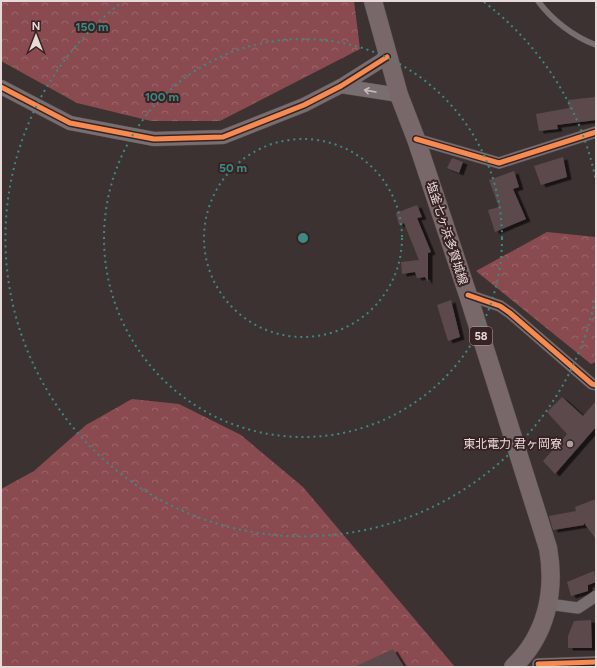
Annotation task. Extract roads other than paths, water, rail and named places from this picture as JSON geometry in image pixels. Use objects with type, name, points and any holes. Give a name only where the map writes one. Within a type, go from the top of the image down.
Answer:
[{"type":"main road","name":"塩釜七ヶ浜多賀城線","points":[[373,1],[398,95],[416,139],[468,295],[548,548],[552,567],[552,585],[544,620],[531,645],[513,667]]},
{"type":"street","points":[[1,87],[70,123],[154,139],[224,137],[304,105],[341,86],[387,57]]},
{"type":"street","points":[[341,86],[398,95]]},
{"type":"street","points":[[416,139],[499,163],[596,132]]},
{"type":"street","points":[[468,295],[500,306],[510,313],[592,384],[596,385]]},
{"type":"street","points":[[548,604],[578,608],[596,596]]},
{"type":"street","points":[[531,645],[538,666],[596,662]]},
{"type":"lane","points":[[538,1],[555,19],[576,36],[596,46]]},
{"type":"place","name":"東北電力 君ヶ岡寮","points":[[570,444]]}]
